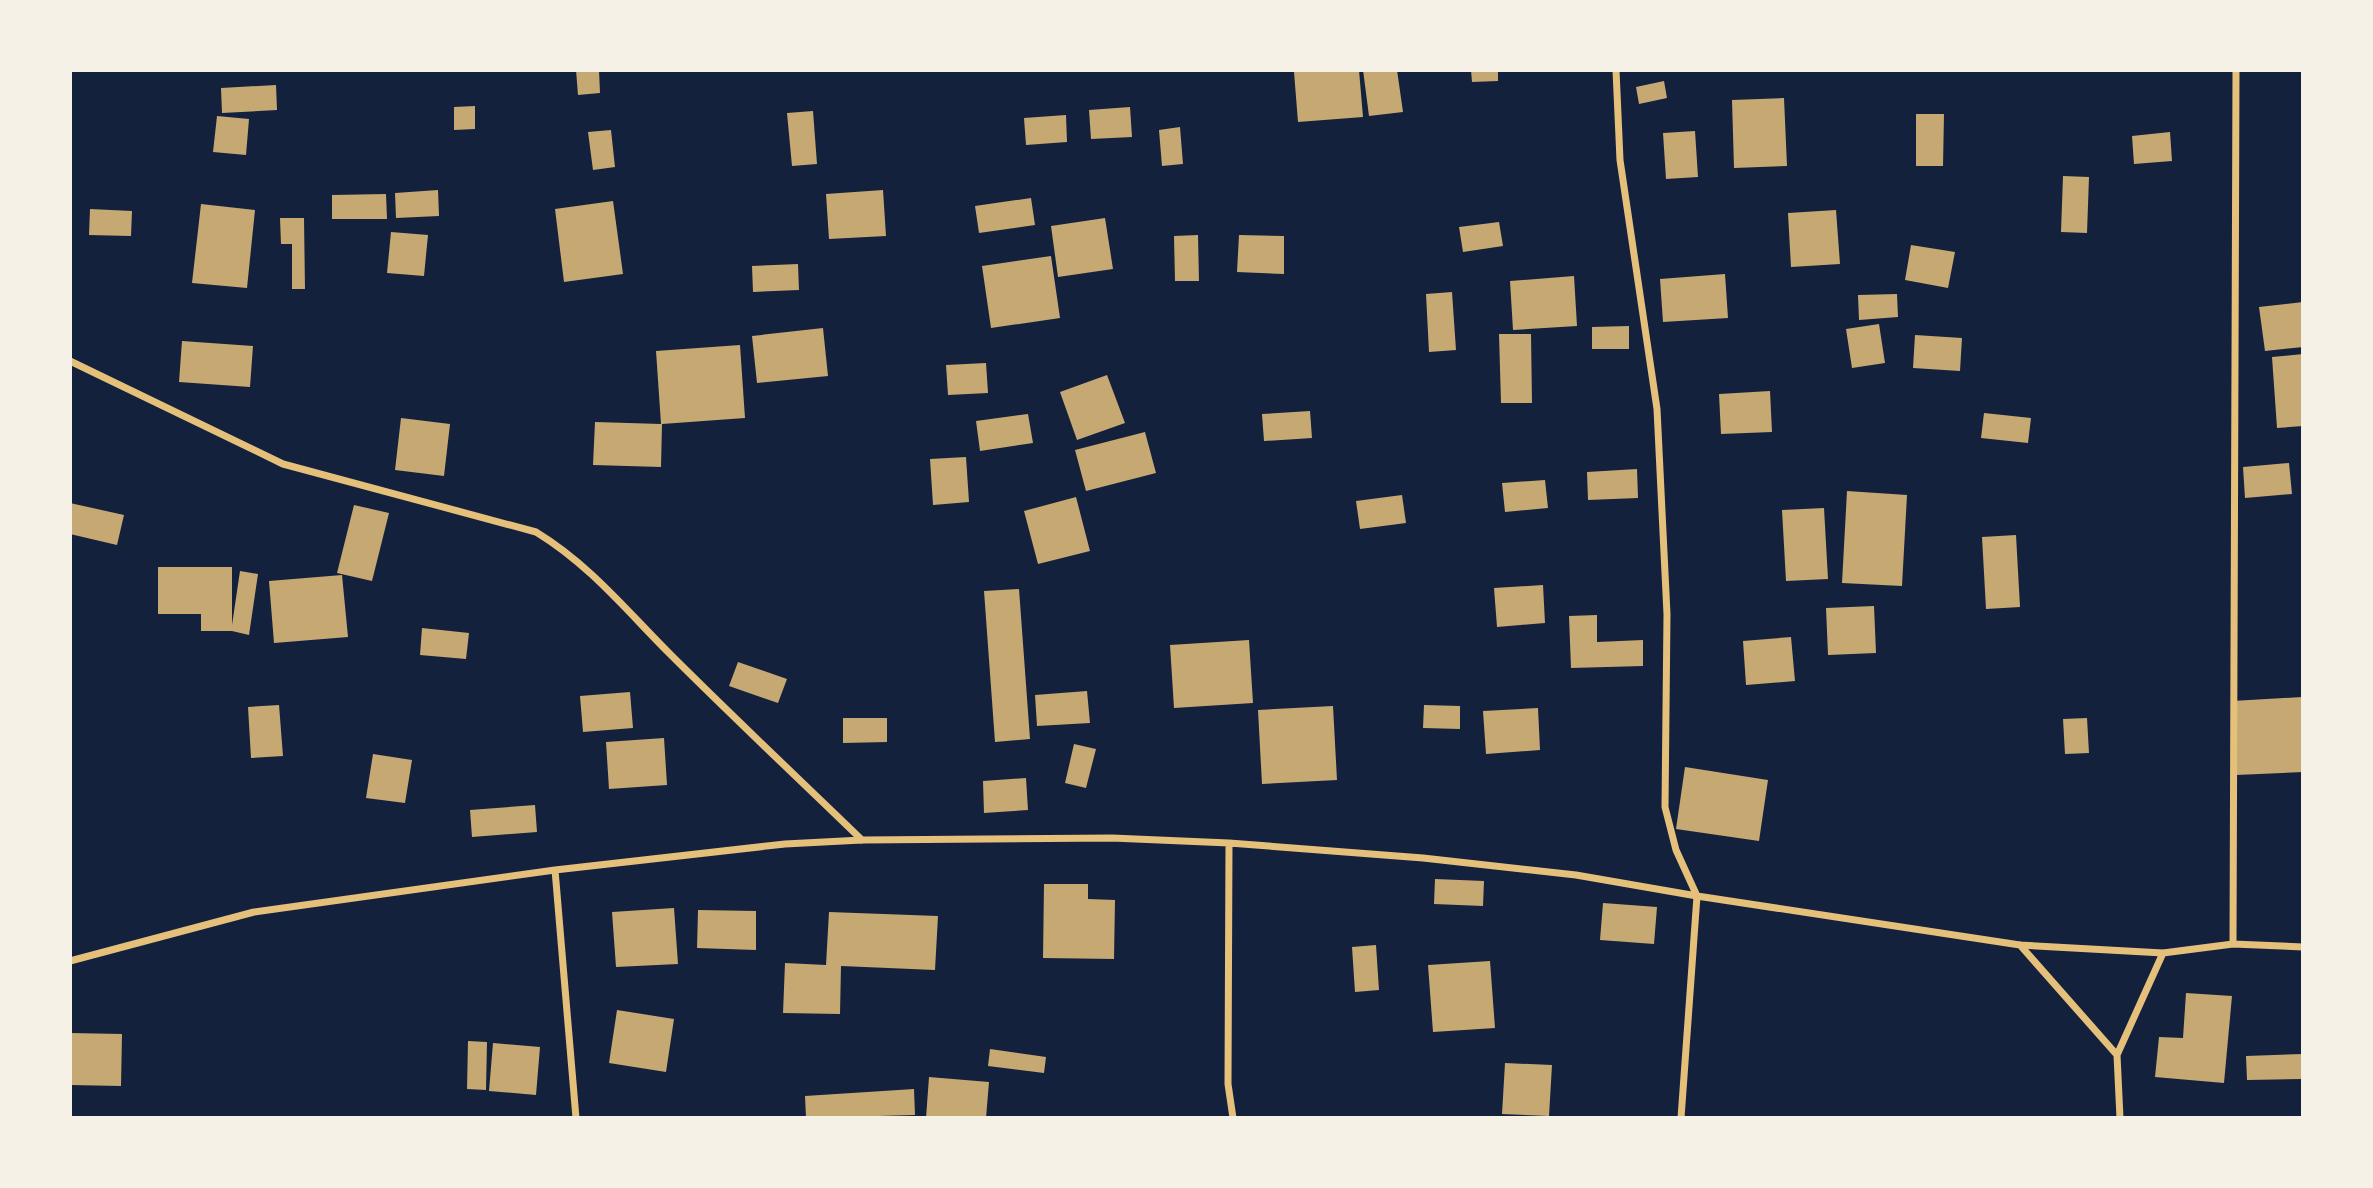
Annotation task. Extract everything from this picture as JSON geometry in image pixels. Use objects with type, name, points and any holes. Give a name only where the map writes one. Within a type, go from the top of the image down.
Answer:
[{"type":"street","points":[[1616,70],[1620,160],[1657,409],[1667,614],[1665,807],[1675,850],[1697,897],[1681,1118]]},
{"type":"street","points":[[2233,944],[2236,70]]},
{"type":"street","points":[[70,362],[283,464],[537,532],[556,543],[612,593],[668,652],[862,840]]},
{"type":"street","points":[[70,961],[254,912],[555,870],[785,844],[862,840],[1112,838],[1229,843],[1423,858],[1576,875],[1697,897],[2020,945],[2163,953],[2233,944],[2303,947]]},
{"type":"street","points":[[1229,843],[1228,1084],[1233,1118]]},
{"type":"street","points":[[555,870],[576,1118]]},
{"type":"street","points":[[2020,945],[2116,1055]]},
{"type":"street","points":[[2120,1118],[2116,1055],[2163,953]]},
{"type":"building","points":[[576,70],[599,70],[600,93],[578,95]]},
{"type":"building","points":[[1359,70],[1363,117],[1298,122],[1294,72]]},
{"type":"building","points":[[1363,70],[1397,70],[1403,112],[1369,116]]},
{"type":"building","points":[[1471,70],[1498,70],[1498,81],[1472,82]]},
{"type":"building","points":[[1664,81],[1667,98],[1639,104],[1636,87]]},
{"type":"building","points":[[276,85],[277,110],[222,113],[221,88]]},
{"type":"building","points":[[1784,98],[1787,166],[1734,168],[1732,100]]},
{"type":"building","points":[[475,106],[475,129],[454,130],[454,107]]},
{"type":"building","points":[[1130,107],[1132,137],[1091,139],[1089,110]]},
{"type":"building","points":[[813,111],[817,164],[792,166],[787,113]]},
{"type":"building","points":[[1916,114],[1944,114],[1943,166],[1916,166]]},
{"type":"building","points":[[1066,115],[1067,142],[1026,145],[1024,118]]},
{"type":"building","points":[[217,116],[249,119],[246,155],[213,152]]},
{"type":"building","points":[[1180,127],[1183,164],[1162,166],[1159,130]]},
{"type":"building","points":[[611,130],[615,167],[593,170],[588,132]]},
{"type":"building","points":[[1695,131],[1698,177],[1666,179],[1663,133]]},
{"type":"building","points":[[2170,132],[2172,161],[2134,164],[2132,136]]},
{"type":"building","points":[[2063,176],[2089,177],[2087,233],[2061,232]]},
{"type":"building","points":[[438,190],[439,216],[396,218],[395,193]]},
{"type":"building","points":[[883,190],[886,236],[829,239],[826,194]]},
{"type":"building","points":[[386,194],[387,219],[332,219],[332,195]]},
{"type":"building","points":[[1031,198],[1035,225],[979,233],[975,206]]},
{"type":"building","points":[[613,201],[623,274],[564,282],[555,209]]},
{"type":"building","points":[[201,204],[255,210],[247,288],[192,283]]},
{"type":"building","points":[[90,209],[132,211],[131,236],[89,235]]},
{"type":"building","points":[[1836,210],[1840,264],[1791,267],[1788,213]]},
{"type":"building","points":[[280,218],[304,218],[305,289],[292,289],[292,244],[281,244]]},
{"type":"building","points":[[1105,218],[1113,269],[1058,277],[1051,226]]},
{"type":"building","points":[[1499,222],[1503,246],[1463,252],[1459,227]]},
{"type":"building","points":[[391,232],[428,235],[424,276],[387,273]]},
{"type":"building","points":[[1198,235],[1199,281],[1175,281],[1174,236]]},
{"type":"building","points":[[1239,235],[1284,236],[1284,274],[1237,272]]},
{"type":"building","points":[[1911,245],[1955,252],[1948,288],[1905,280]]},
{"type":"building","points":[[1051,256],[1060,318],[991,328],[982,266]]},
{"type":"building","points":[[798,264],[799,290],[753,292],[752,266]]},
{"type":"building","points":[[1725,274],[1728,318],[1663,322],[1660,279]]},
{"type":"building","points":[[1574,276],[1577,326],[1513,330],[1510,281]]},
{"type":"building","points":[[1452,292],[1456,350],[1429,352],[1426,294]]},
{"type":"building","points":[[1897,294],[1898,317],[1859,320],[1858,295]]},
{"type":"building","points":[[2303,302],[2303,347],[2265,351],[2259,307]]},
{"type":"building","points":[[1879,324],[1885,363],[1852,368],[1846,329]]},
{"type":"building","points":[[1629,326],[1629,349],[1592,349],[1592,327]]},
{"type":"building","points":[[823,328],[828,376],[757,383],[752,336]]},
{"type":"building","points":[[1499,334],[1531,334],[1532,403],[1501,403]]},
{"type":"building","points":[[1915,335],[1962,338],[1960,371],[1913,368]]},
{"type":"building","points":[[182,341],[253,346],[250,387],[179,382]]},
{"type":"building","points":[[740,345],[745,418],[662,424],[661,467],[593,465],[595,422],[661,424],[656,351]]},
{"type":"building","points":[[2303,354],[2303,426],[2277,428],[2272,357]]},
{"type":"building","points":[[986,363],[988,393],[948,395],[946,365]]},
{"type":"building","points":[[1107,375],[1125,423],[1077,440],[1060,392]]},
{"type":"building","points":[[1770,391],[1772,432],[1721,434],[1719,394]]},
{"type":"building","points":[[1310,411],[1312,438],[1264,441],[1262,414]]},
{"type":"building","points":[[1984,413],[2031,418],[2028,443],[1981,438]]},
{"type":"building","points":[[1028,414],[1033,443],[980,451],[976,421]]},
{"type":"building","points":[[401,418],[450,424],[444,476],[395,470]]},
{"type":"building","points":[[1145,432],[1156,473],[1086,491],[1075,450]]},
{"type":"building","points":[[966,457],[969,502],[933,505],[930,459]]},
{"type":"building","points":[[2289,463],[2292,494],[2245,498],[2243,467]]},
{"type":"building","points":[[1637,469],[1638,498],[1588,500],[1587,472]]},
{"type":"building","points":[[1545,480],[1548,508],[1505,512],[1502,483]]},
{"type":"building","points":[[1847,491],[1907,495],[1902,586],[1842,583]]},
{"type":"building","points":[[1402,495],[1406,523],[1360,529],[1356,501]]},
{"type":"building","points":[[1076,497],[1090,551],[1038,564],[1024,511]]},
{"type":"building","points":[[70,503],[124,515],[117,545],[70,534]]},
{"type":"building","points":[[354,505],[389,513],[372,581],[337,573]]},
{"type":"building","points":[[1824,508],[1828,579],[1786,581],[1782,510]]},
{"type":"building","points":[[2016,535],[2020,607],[1986,609],[1982,537]]},
{"type":"building","points":[[158,567],[232,567],[232,625],[240,571],[258,574],[249,635],[232,631],[201,631],[201,614],[158,614]]},
{"type":"building","points":[[342,575],[348,637],[274,643],[269,581]]},
{"type":"building","points":[[1543,585],[1545,623],[1497,627],[1494,588]]},
{"type":"building","points":[[1019,589],[1030,739],[995,742],[984,591]]},
{"type":"building","points":[[1874,606],[1876,653],[1828,655],[1826,608]]},
{"type":"building","points":[[1597,615],[1597,642],[1643,640],[1643,666],[1571,668],[1569,616]]},
{"type":"building","points":[[422,628],[469,633],[466,659],[420,655]]},
{"type":"building","points":[[1791,637],[1795,681],[1746,685],[1743,641]]},
{"type":"building","points":[[1249,640],[1253,703],[1174,708],[1170,645]]},
{"type":"building","points":[[738,662],[787,679],[778,703],[729,686]]},
{"type":"building","points":[[1087,691],[1090,723],[1037,726],[1035,695]]},
{"type":"building","points":[[630,692],[633,728],[583,732],[580,696]]},
{"type":"building","points":[[2302,697],[2303,772],[2236,775],[2232,701]]},
{"type":"building","points":[[279,705],[283,756],[251,758],[248,707]]},
{"type":"building","points":[[1424,705],[1460,706],[1460,729],[1423,728]]},
{"type":"building","points":[[1333,706],[1337,780],[1262,784],[1258,710]]},
{"type":"building","points":[[1538,708],[1540,750],[1486,754],[1483,711]]},
{"type":"building","points":[[843,718],[887,718],[887,742],[843,743]]},
{"type":"building","points":[[2087,718],[2089,753],[2065,754],[2063,719]]},
{"type":"building","points":[[664,738],[667,785],[609,789],[606,742]]},
{"type":"building","points":[[1074,744],[1096,749],[1086,788],[1065,783]]},
{"type":"building","points":[[373,754],[412,760],[405,803],[366,798]]},
{"type":"building","points":[[1685,767],[1768,780],[1759,841],[1676,829]]},
{"type":"building","points":[[1026,778],[1028,810],[984,813],[983,781]]},
{"type":"building","points":[[535,805],[537,832],[472,837],[470,810]]},
{"type":"building","points":[[1435,879],[1484,881],[1483,906],[1434,904]]},
{"type":"building","points":[[1044,884],[1088,884],[1088,899],[1115,900],[1114,959],[1043,958]]},
{"type":"building","points":[[1603,903],[1657,907],[1654,944],[1600,940]]},
{"type":"building","points":[[674,908],[678,964],[616,967],[612,912]]},
{"type":"building","points":[[698,910],[756,911],[756,950],[697,948]]},
{"type":"building","points":[[829,912],[938,916],[935,970],[841,966],[840,1014],[783,1013],[785,963],[826,965]]},
{"type":"building","points":[[1376,945],[1379,990],[1355,992],[1352,947]]},
{"type":"building","points":[[1490,961],[1495,1028],[1433,1032],[1428,965]]},
{"type":"building","points":[[2186,993],[2232,996],[2224,1083],[2155,1077],[2159,1037],[2183,1038]]},
{"type":"building","points":[[617,1010],[674,1019],[666,1072],[609,1063]]},
{"type":"building","points":[[70,1033],[122,1034],[121,1086],[70,1085]]},
{"type":"building","points":[[468,1041],[487,1042],[486,1090],[467,1089]]},
{"type":"building","points":[[493,1043],[540,1047],[536,1095],[489,1091]]},
{"type":"building","points":[[990,1049],[1046,1057],[1044,1073],[988,1066]]},
{"type":"building","points":[[2303,1054],[2303,1079],[2247,1080],[2246,1056]]},
{"type":"building","points":[[1505,1063],[1552,1065],[1549,1116],[1502,1114]]},
{"type":"building","points":[[929,1077],[989,1082],[986,1118],[926,1118]]},
{"type":"building","points":[[914,1089],[915,1115],[806,1118],[805,1096]]}]
